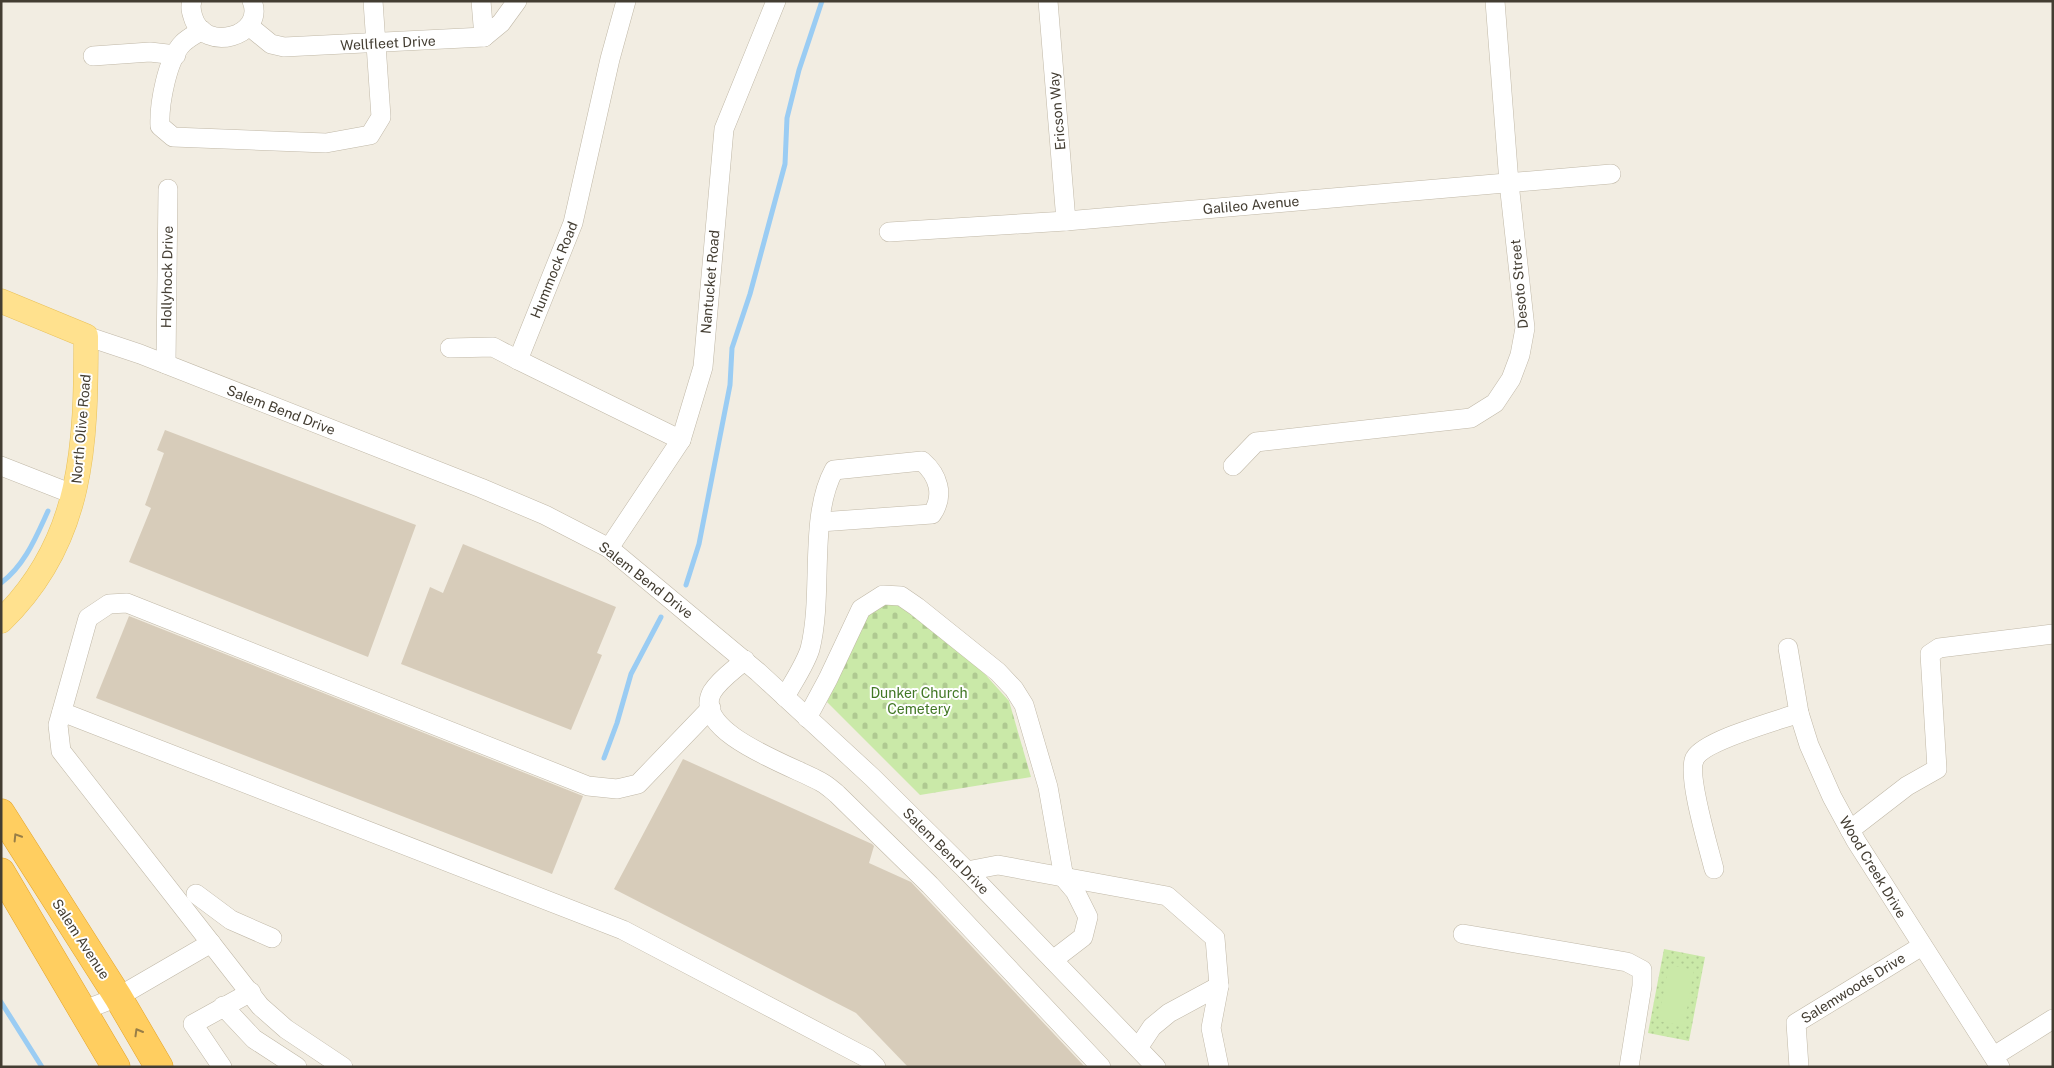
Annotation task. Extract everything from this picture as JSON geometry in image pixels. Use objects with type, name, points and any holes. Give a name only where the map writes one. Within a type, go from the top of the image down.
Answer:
[{"type":"highway","name":"Salem Avenue","points":[[1,813],[118,997],[159,1067]]},
{"type":"highway","points":[[1,849],[7,858],[50,891]]},
{"type":"highway","points":[[6,879],[47,920],[82,978],[118,997]]},
{"type":"highway","points":[[6,879],[116,1067]]},
{"type":"main road","name":"Salem Bend Drive","points":[[1,301],[86,336]]},
{"type":"main road","name":"North Olive Road","points":[[1,621],[17,606],[49,561],[62,534],[75,495],[85,384],[86,336]]},
{"type":"street","points":[[192,1],[190,7],[195,24],[211,36],[230,38],[249,26],[255,8],[252,1]]},
{"type":"street","points":[[202,30],[184,42],[176,55],[159,104],[160,126],[172,137],[326,143],[370,135],[381,117],[373,1]]},
{"type":"street","points":[[481,1],[484,37]]},
{"type":"street","points":[[484,37],[501,23],[517,1]]},
{"type":"street","name":"Hummock Road","points":[[518,360],[573,223],[610,59],[626,1]]},
{"type":"street","name":"Nantucket Road","points":[[609,548],[681,440],[703,367],[724,129],[776,1]]},
{"type":"street","name":"Ericson Way","points":[[1048,1],[1066,221]]},
{"type":"street","name":"Desoto Street","points":[[1233,466],[1256,442],[1471,418],[1495,404],[1511,379],[1520,356],[1524,328],[1509,183],[1495,1]]},
{"type":"street","name":"Wellfleet Drive","points":[[249,26],[272,44],[284,47],[376,44],[484,37]]},
{"type":"street","points":[[93,56],[150,52],[176,55]]},
{"type":"street","name":"Galileo Avenue","points":[[889,232],[1066,221],[1612,174]]},
{"type":"street","name":"Hollyhock Drive","points":[[166,364],[168,189]]},
{"type":"street","name":"Salem Bend Drive","points":[[86,336],[166,364],[481,488],[545,515],[609,548],[745,660],[873,778],[967,871],[1156,1067]]},
{"type":"street","points":[[450,348],[493,347],[681,440]]},
{"type":"street","points":[[785,697],[809,651],[817,606],[820,522],[821,503],[826,485],[834,470],[922,461],[932,470],[936,479],[938,505],[932,514],[820,522]]},
{"type":"street","points":[[1,466],[75,495]]},
{"type":"street","points":[[806,718],[828,679],[860,609],[883,595],[901,596],[948,630],[998,672],[1014,689],[1024,705],[1048,787],[1064,878],[1075,891],[1088,917],[1083,937],[1053,960]]},
{"type":"street","points":[[343,1067],[286,1029],[260,1006],[61,751],[58,725],[88,618],[109,604],[127,603],[588,786],[617,789],[638,784],[711,708]]},
{"type":"street","points":[[1850,830],[1907,786],[1937,768],[1930,654],[1939,648],[2053,634]]},
{"type":"street","name":"Wood Creek Drive","points":[[1788,648],[1798,713],[1822,777],[1850,830],[1922,946],[1997,1061]]},
{"type":"street","points":[[745,660],[720,682],[711,694],[711,708],[717,723],[731,737],[822,783],[837,794],[930,885],[1101,1067]]},
{"type":"street","points":[[62,712],[623,930],[867,1058],[876,1067]]},
{"type":"street","points":[[1714,869],[1692,775],[1694,759],[1707,746],[1798,713]]},
{"type":"street","points":[[967,871],[998,865],[1168,896],[1215,938],[1219,986],[1211,1028],[1219,1067]]},
{"type":"street","points":[[196,894],[231,920],[272,938]]},
{"type":"street","points":[[1464,934],[1627,962],[1642,970],[1642,986],[1629,1067]]},
{"type":"street","points":[[84,1010],[118,997],[211,943]]},
{"type":"street","name":"Salemwoods Drive","points":[[1799,1067],[1796,1023],[1922,946]]},
{"type":"street","points":[[1138,1048],[1152,1027],[1219,986]]},
{"type":"street","points":[[222,1067],[193,1024],[250,992]]},
{"type":"street","points":[[223,1006],[254,1040],[288,1065]]},
{"type":"street","points":[[1997,1061],[2053,1019]]},
{"type":"green space","name":"Dunker Church Cemetery","points":[[895,600],[965,652],[1009,701],[1031,777],[920,795],[827,702],[872,607]]},
{"type":"green space","points":[[1664,949],[1705,957],[1689,1041],[1648,1033]]},
{"type":"green space","points":[[1669,965],[1694,970],[1684,1026],[1658,1021]]},
{"type":"building","points":[[165,430],[416,525],[368,657],[129,562],[151,508],[145,505],[164,453],[157,450]]},
{"type":"building","points":[[463,544],[616,607],[597,653],[602,655],[571,730],[401,664],[430,587],[443,593]]},
{"type":"building","points":[[129,616],[583,796],[552,874],[96,698]]},
{"type":"building","points":[[683,759],[872,844],[874,846],[869,863],[911,882],[1085,1067],[908,1067],[856,1013],[614,889]]},
{"type":"waterway","points":[[686,585],[699,544],[730,385],[732,348],[750,294],[785,164],[787,118],[799,70],[822,1]]},
{"type":"waterway","points":[[1,583],[17,568],[23,559],[48,511]]},
{"type":"waterway","points":[[604,758],[617,723],[631,674],[661,617]]},
{"type":"waterway","points":[[1,1002],[42,1067]]}]
